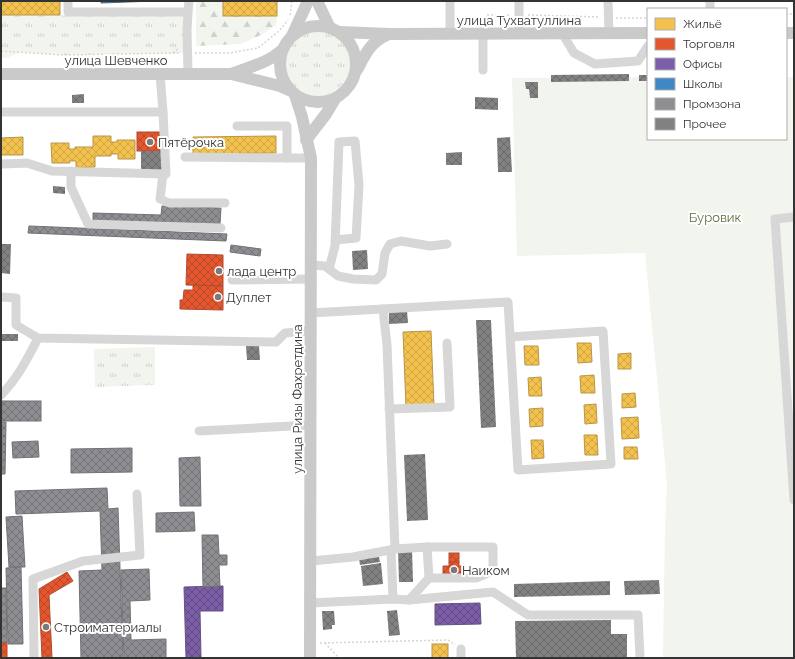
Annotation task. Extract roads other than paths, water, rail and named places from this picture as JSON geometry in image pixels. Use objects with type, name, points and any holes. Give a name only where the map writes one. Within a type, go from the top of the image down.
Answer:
[{"type":"main road","points":[[231,74],[263,63],[277,55],[292,36],[308,1]]},
{"type":"main road","points":[[317,1],[335,30]]},
{"type":"main road","points":[[292,36],[310,27],[324,26],[335,30],[346,38],[351,45],[356,62],[356,71]]},
{"type":"main road","name":"улица Тухватуллина","points":[[335,30],[390,34],[647,33]]},
{"type":"main road","points":[[306,140],[326,114],[335,99],[349,87],[356,71],[371,46],[378,39],[390,34]]},
{"type":"main road","points":[[282,49],[280,71],[283,81],[292,93]]},
{"type":"main road","name":"улица Шевченко","points":[[1,74],[231,74]]},
{"type":"main road","points":[[231,74],[280,86],[304,100],[314,103],[335,99]]},
{"type":"main road","name":"улица Ризы Фахретдина","points":[[292,93],[302,117],[311,158],[310,658]]},
{"type":"street","points":[[68,1],[68,12],[188,12]]},
{"type":"street","points":[[188,73],[187,30],[189,1]]},
{"type":"street","points":[[450,1],[450,34]]},
{"type":"street","points":[[519,1],[519,34]]},
{"type":"street","points":[[608,1],[609,33]]},
{"type":"street","points":[[483,34],[483,70]]},
{"type":"street","points":[[562,34],[574,53],[595,64],[638,61],[647,48]]},
{"type":"street","points":[[160,74],[166,174],[163,174],[160,199],[169,203],[225,203]]},
{"type":"street","points":[[1,112],[163,112]]},
{"type":"street","points":[[237,126],[287,126],[287,158]]},
{"type":"street","points":[[329,269],[335,240],[339,142],[355,141],[359,184],[356,238],[335,240]]},
{"type":"street","points":[[185,157],[311,158]]},
{"type":"street","points":[[1,164],[27,163],[52,171],[163,174]]},
{"type":"street","points":[[71,171],[71,187],[88,224],[221,228]]},
{"type":"street","points":[[794,217],[775,219],[794,500]]},
{"type":"street","points":[[311,265],[325,266],[338,276],[376,280],[382,274],[385,253],[390,244],[400,241],[430,246],[447,244]]},
{"type":"street","points":[[232,280],[311,280]]},
{"type":"street","points":[[1,297],[16,298],[16,326],[38,338],[276,342],[285,333],[311,330]]},
{"type":"street","points":[[311,313],[508,302],[510,337],[518,470],[611,464],[604,331],[510,337]]},
{"type":"street","points":[[383,309],[387,345],[393,598]]},
{"type":"street","points":[[1,395],[8,388],[29,357],[38,338]]},
{"type":"street","points":[[389,409],[450,406],[447,343]]},
{"type":"street","points":[[199,431],[310,425]]},
{"type":"street","points":[[34,658],[33,579],[83,561],[140,555],[137,494]]},
{"type":"street","points":[[427,547],[429,578]]},
{"type":"street","points":[[311,561],[427,547],[493,547],[493,571],[476,578],[429,578],[408,600]]},
{"type":"street","points":[[310,603],[393,598],[408,600],[493,592],[528,614],[638,615],[640,658]]},
{"type":"place","name":"Пятёрочка","points":[[150,142]]},
{"type":"place","name":"лада центр","points":[[219,271]]},
{"type":"place","name":"Дуплет","points":[[218,297]]},
{"type":"place","name":"Наиком","points":[[454,570]]},
{"type":"place","name":"Строиматериалы","points":[[46,627]]},
{"type":"park label","name":"Буровик","points":[[715,217]]}]
